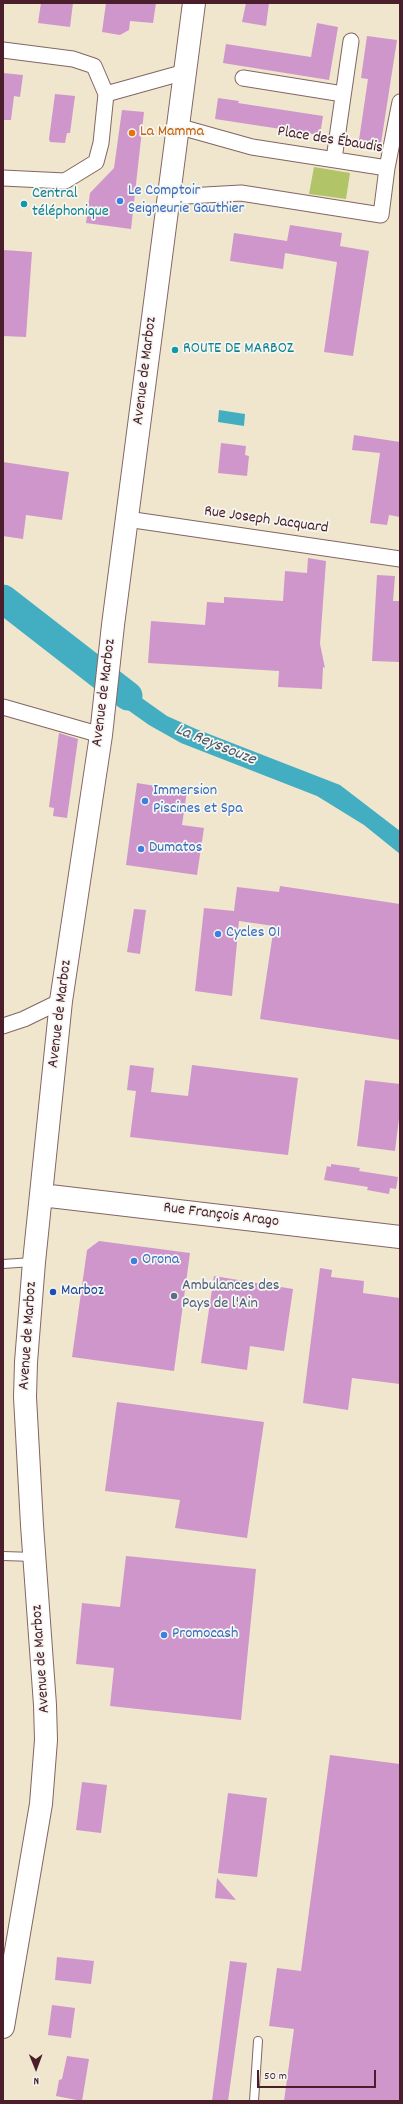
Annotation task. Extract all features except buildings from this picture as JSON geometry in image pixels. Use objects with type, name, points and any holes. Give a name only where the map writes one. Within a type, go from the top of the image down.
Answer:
[{"type":"main road","name":"Avenue de Marboz","points":[[3,2027],[5,1998],[40,1812],[44,1772],[46,1705],[25,1397],[26,1362],[34,1262],[61,1001],[101,735],[113,625],[194,3]]},
{"type":"main road","name":"Rue François Arago","points":[[41,1195],[400,1238]]},
{"type":"street","points":[[334,159],[351,41]]},
{"type":"street","points":[[3,50],[73,59],[94,66],[106,94],[101,143],[96,162],[65,181],[3,178]]},
{"type":"street","points":[[106,94],[185,72]]},
{"type":"street","points":[[243,78],[343,94]]},
{"type":"street","points":[[387,168],[400,102]]},
{"type":"street","name":"Place des Ébaudis","points":[[169,197],[223,200],[241,193],[381,215],[387,168],[252,147],[177,126]]},
{"type":"street","name":"Rue Joseph Jacquard","points":[[127,520],[400,559]]},
{"type":"street","points":[[3,707],[101,735]]},
{"type":"street","points":[[3,1026],[24,1019],[61,1001]]},
{"type":"lane","points":[[3,1264],[34,1262]]},
{"type":"lane","points":[[3,1556],[35,1557]]},
{"type":"lane","points":[[254,2101],[258,2041]]},
{"type":"green space","points":[[314,167],[350,173],[346,199],[309,194]]},
{"type":"water","points":[[219,410],[245,414],[244,426],[218,422]]},
{"type":"water","points":[[3,589],[91,661],[89,677],[3,608]]},
{"type":"water","points":[[112,677],[167,716],[196,729],[340,785],[400,831],[400,854],[364,825],[317,796],[181,743],[149,725],[111,698]]},
{"type":"waterway","name":"La Reyssouze","points":[[3,599],[128,696]]},
{"type":"place","name":"La Mamma","points":[[132,133]]},
{"type":"place","name":"Le Comptoir Seigneurie Gauthier","points":[[120,201]]},
{"type":"place","name":"Central téléphonique","points":[[24,204]]},
{"type":"place","name":"ROUTE DE MARBOZ","points":[[175,350]]},
{"type":"place","name":"Immersion Piscines et Spa","points":[[145,801]]},
{"type":"place","name":"Dumatos","points":[[141,849]]},
{"type":"place","name":"Cycles 01","points":[[218,934]]},
{"type":"place","name":"Orona","points":[[134,1261]]},
{"type":"place","name":"Marboz","points":[[53,1292]]},
{"type":"place","name":"Ambulances des Pays de l'Ain","points":[[174,1296]]},
{"type":"place","name":"Promocash","points":[[164,1635]]}]
